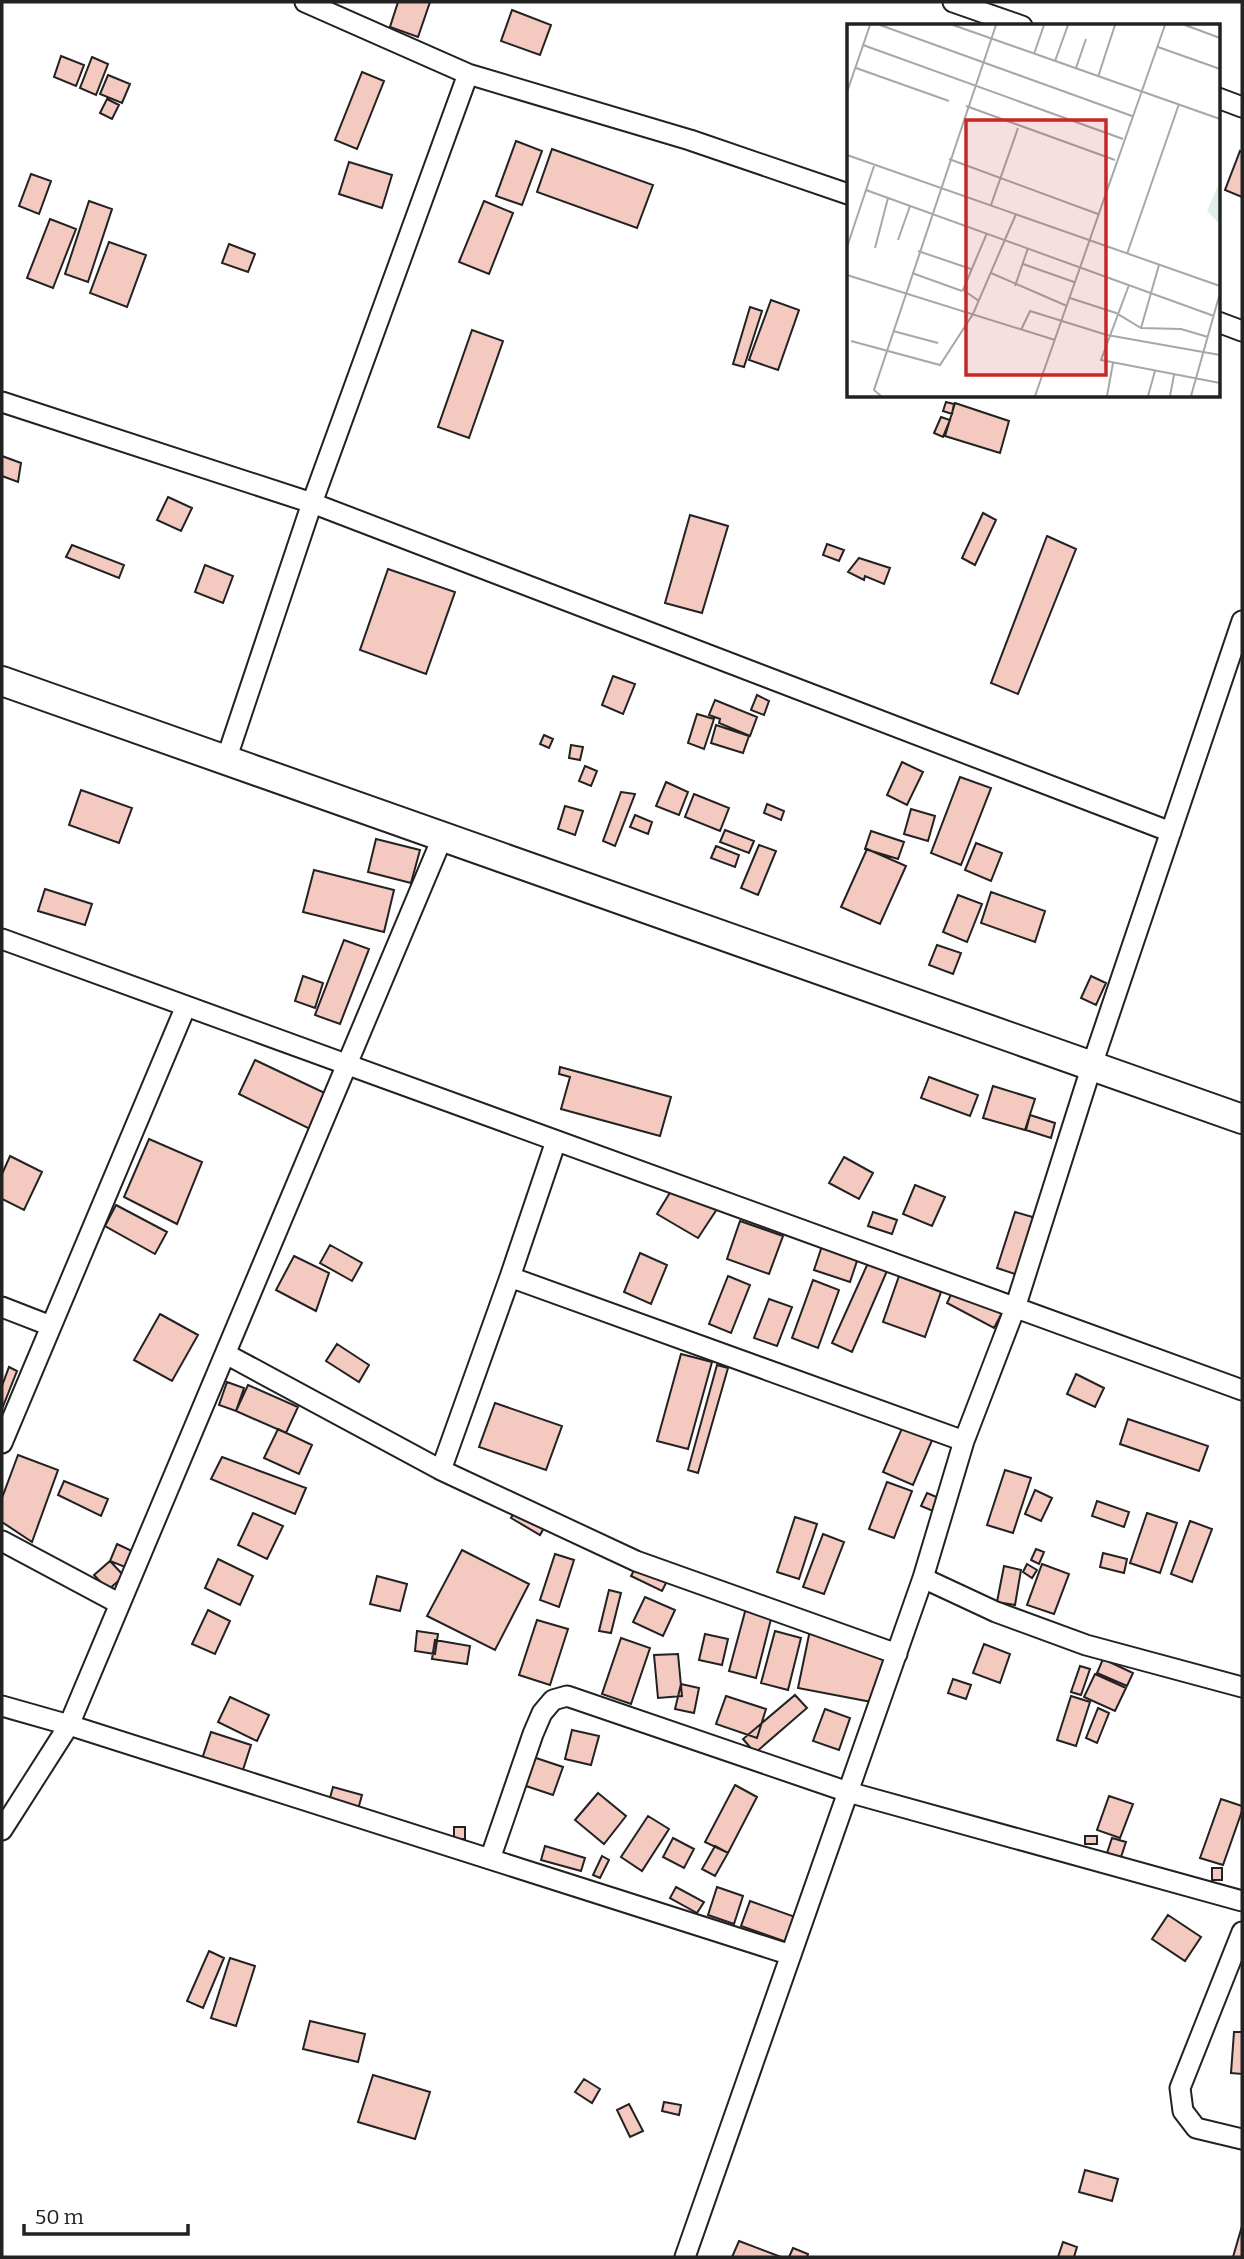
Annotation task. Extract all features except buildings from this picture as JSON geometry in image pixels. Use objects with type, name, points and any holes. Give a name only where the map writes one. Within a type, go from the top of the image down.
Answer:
[{"type":"main road","points":[[2,681],[1242,1119]]},
{"type":"street","points":[[305,2],[468,74],[690,140],[847,193]]},
{"type":"street","points":[[953,2],[1016,24]]},
{"type":"street","points":[[226,760],[312,503],[468,74]]},
{"type":"street","points":[[1220,99],[1242,107]]},
{"type":"street","points":[[1220,323],[1242,331]]},
{"type":"street","points":[[2,402],[312,503],[1171,832]]},
{"type":"street","points":[[685,2257],[923,1578],[964,1441],[1015,1308],[1092,1065],[1242,621]]},
{"type":"street","points":[[2,1830],[69,1725],[443,836]]},
{"type":"street","points":[[2,939],[1242,1390]]},
{"type":"street","points":[[2,1443],[186,1006]]},
{"type":"street","points":[[440,1470],[556,1140]]},
{"type":"street","points":[[510,1277],[964,1441]]},
{"type":"street","points":[[2,1307],[51,1326]]},
{"type":"street","points":[[226,1354],[440,1470],[636,1562],[897,1654]]},
{"type":"street","points":[[2,1541],[120,1604]]},
{"type":"street","points":[[923,1578],[996,1612],[1086,1645],[1242,1687]]},
{"type":"street","points":[[490,1859],[542,1713],[553,1700],[567,1696],[848,1792],[1242,1901]]},
{"type":"street","points":[[2,1706],[790,1955]]},
{"type":"street","points":[[1242,1932],[1180,2088],[1183,2111],[1196,2128],[1242,2139]]}]
